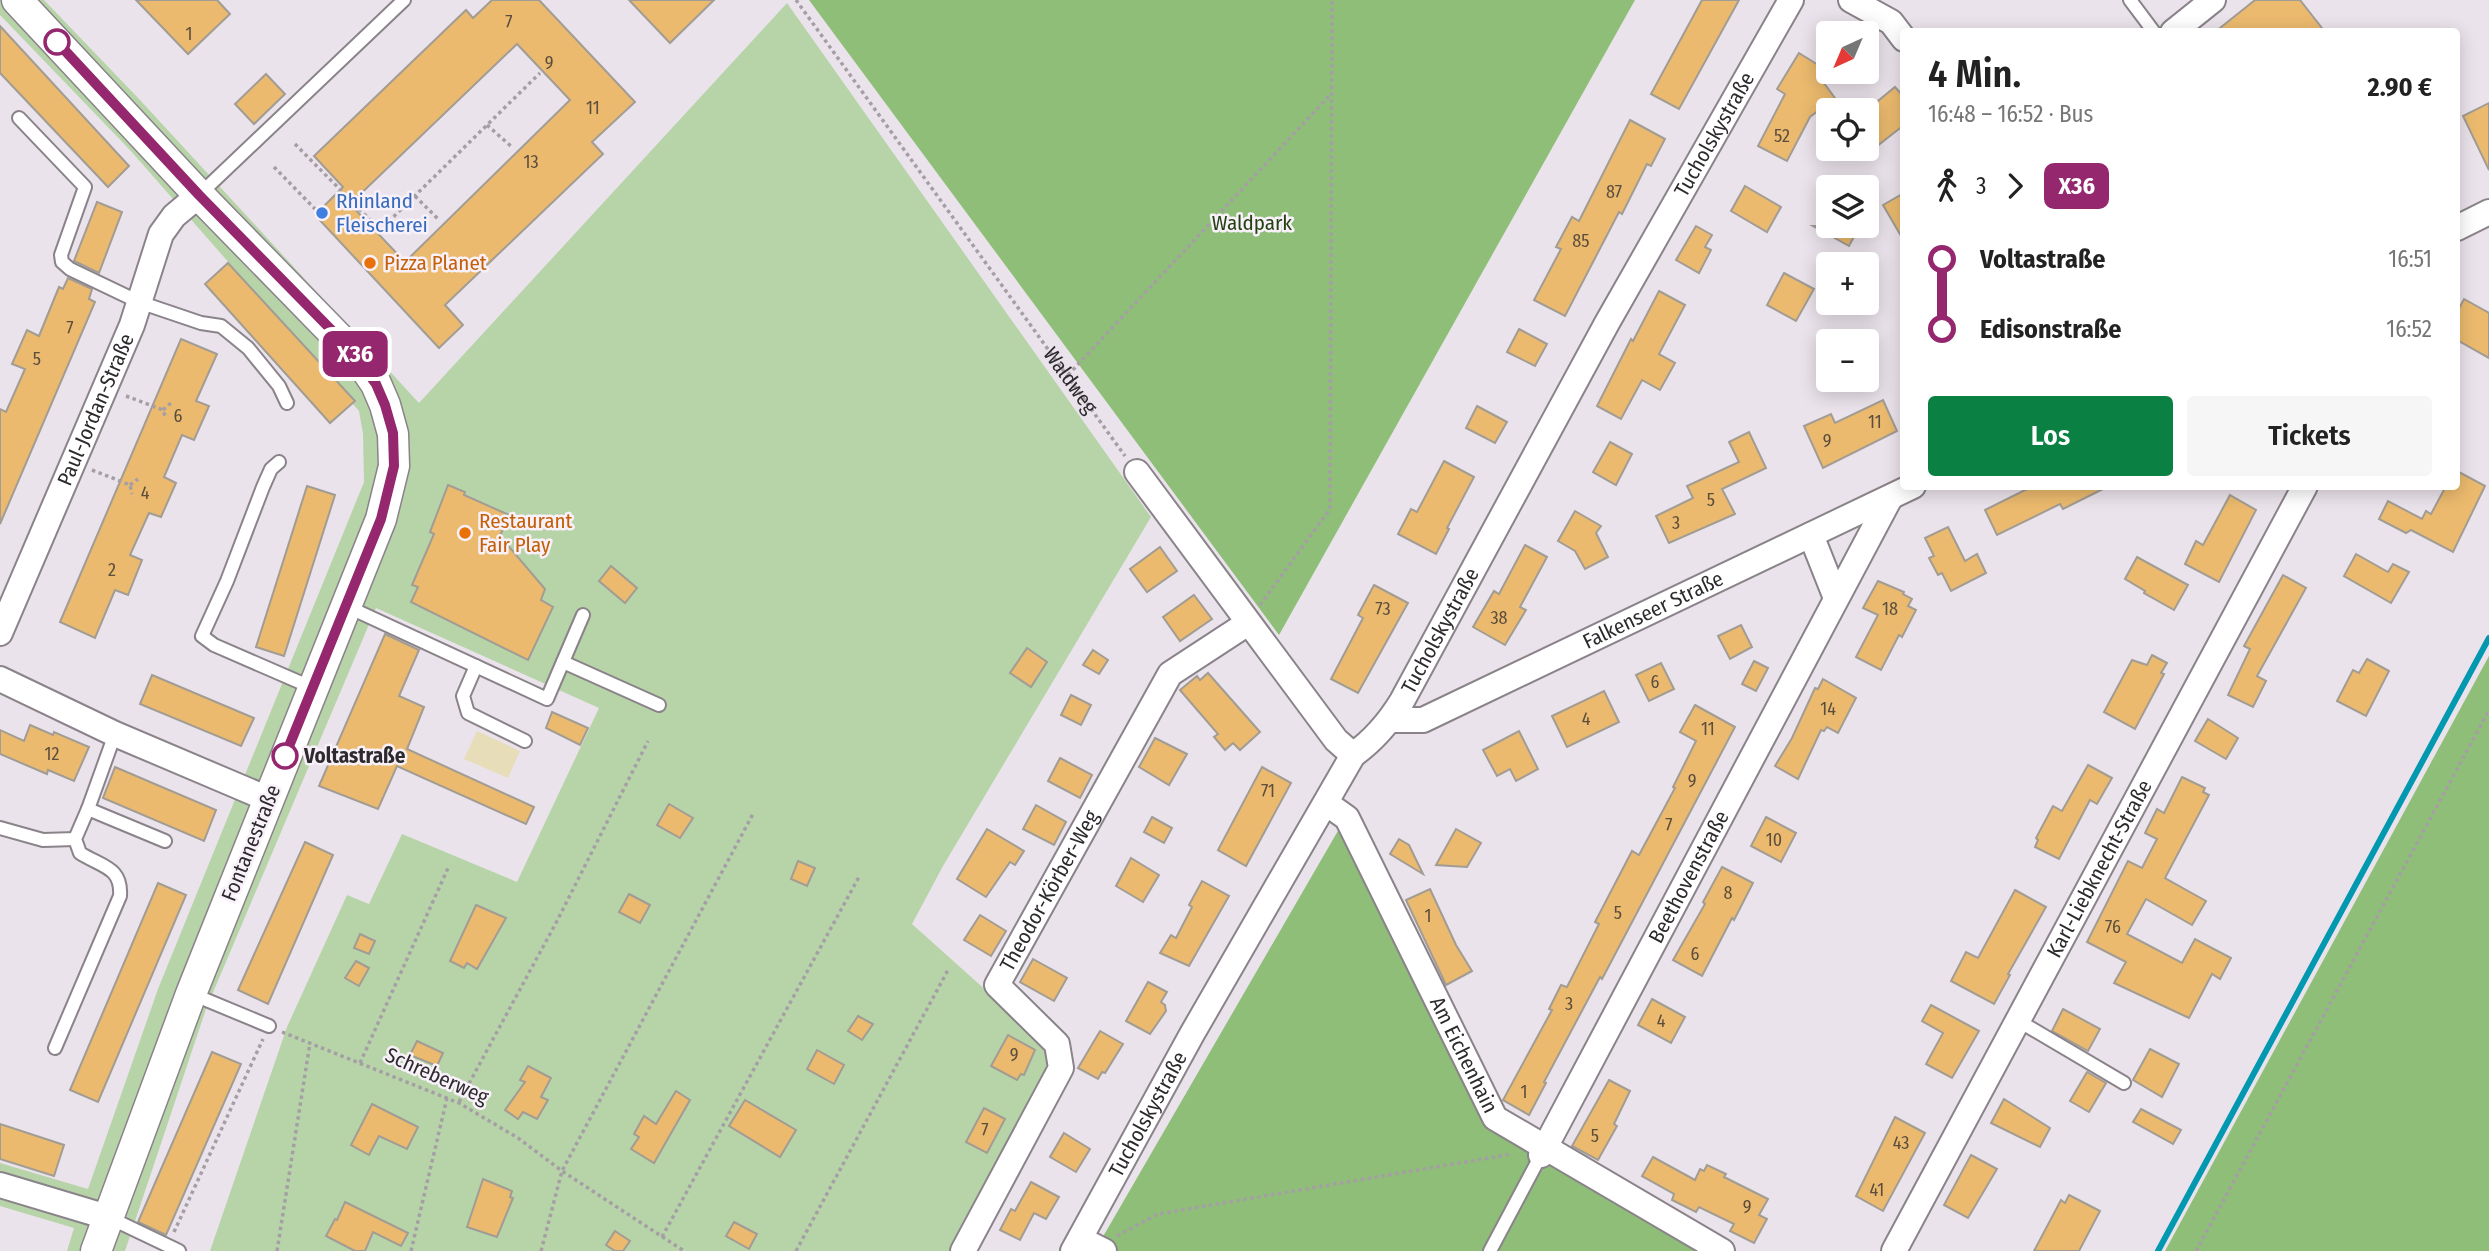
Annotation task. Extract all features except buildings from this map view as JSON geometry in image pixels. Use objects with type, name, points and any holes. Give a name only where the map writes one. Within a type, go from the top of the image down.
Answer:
[{"type":"street","name":"Fontanestraße","points":[[17,0],[199,195],[359,359],[376,384],[393,433],[394,466],[381,519],[191,994],[96,1251]]},
{"type":"street","name":"Tucholskystraße","points":[[1088,1247],[1192,1034],[1353,755],[1375,739],[1391,720],[1607,323],[1791,0]]},
{"type":"street","points":[[1851,0],[1891,22],[1900,34]]},
{"type":"street","points":[[2178,28],[2214,0]]},
{"type":"street","name":"Paul-Jordan-Straße","points":[[0,633],[139,302],[161,234],[174,216],[199,195]]},
{"type":"street","points":[[2460,226],[2489,212]]},
{"type":"street","points":[[1137,472],[1336,740],[1353,755]]},
{"type":"street","name":"Falkenseer Straße","points":[[1391,720],[1423,720],[1905,490]]},
{"type":"street","name":"Karl-Liebknecht-Straße","points":[[1894,1251],[2303,490]]},
{"type":"street","name":"Beethovenstraße","points":[[1543,1152],[1890,498]]},
{"type":"street","points":[[1811,535],[1836,598]]},
{"type":"street","name":"Theodor-Körber-Weg","points":[[963,1251],[1061,1068],[1057,1044],[997,985],[1170,674],[1248,623]]},
{"type":"street","points":[[0,679],[115,734],[268,799]]},
{"type":"street","name":"Am Eichenhain","points":[[1326,803],[1347,818],[1495,1118],[1543,1152],[1722,1251]]},
{"type":"street","points":[[0,1185],[107,1217]]},
{"type":"lane","points":[[199,195],[404,0]]},
{"type":"lane","points":[[2130,0],[2151,28]]},
{"type":"lane","points":[[19,118],[85,187],[61,255],[62,262],[70,269],[139,302],[201,323],[221,326],[248,348],[279,386],[287,403]]},
{"type":"lane","points":[[279,462],[271,469],[227,581],[202,636],[214,645],[313,688]]},
{"type":"lane","points":[[346,606],[547,699],[583,615]]},
{"type":"lane","points":[[564,662],[659,705]]},
{"type":"lane","points":[[475,666],[463,696],[468,713],[526,741]]},
{"type":"lane","points":[[55,1048],[120,897],[121,883],[116,873],[80,853],[75,839],[115,734]]},
{"type":"lane","points":[[88,809],[165,841]]},
{"type":"lane","points":[[0,828],[43,840],[75,839]]},
{"type":"lane","points":[[191,994],[269,1026]]},
{"type":"lane","points":[[2017,1020],[2124,1083]]},
{"type":"lane","points":[[1490,1251],[1543,1152]]},
{"type":"lane","points":[[107,1217],[173,1248]]},
{"type":"path","name":"Waldweg","points":[[796,0],[905,155],[1137,472]]},
{"type":"path","points":[[1248,623],[1330,509],[1332,0]]},
{"type":"path","points":[[295,144],[380,230],[540,73]]},
{"type":"path","points":[[1068,375],[1332,94]]},
{"type":"path","points":[[487,125],[513,148]]},
{"type":"path","points":[[274,167],[315,209]]},
{"type":"path","points":[[415,196],[439,220]]},
{"type":"path","points":[[104,387],[163,410]]},
{"type":"path","points":[[163,410],[173,401]]},
{"type":"path","points":[[163,410],[166,419]]},
{"type":"path","points":[[74,462],[130,485]]},
{"type":"path","points":[[130,485],[138,479]]},
{"type":"path","points":[[130,485],[132,494]]},
{"type":"path","points":[[2196,1251],[2489,710]]},
{"type":"path","points":[[459,1103],[648,741]]},
{"type":"path","points":[[541,1251],[562,1171],[754,812]]},
{"type":"path","points":[[360,1063],[449,866]]},
{"type":"path","points":[[662,1237],[860,875]]},
{"type":"path","points":[[796,1251],[948,970]]},
{"type":"path","points":[[173,1248],[269,1026]]},
{"type":"path","name":"Schreberweg","points":[[269,1026],[459,1103],[518,1138],[562,1171],[681,1250]]},
{"type":"path","points":[[277,1251],[310,1043]]},
{"type":"path","points":[[411,1251],[447,1098]]},
{"type":"path","points":[[1088,1247],[1158,1214],[1543,1152]]},
{"type":"green space","points":[[0,0],[44,0],[140,100],[419,403],[787,3],[1151,517],[943,866],[912,924],[1047,1045],[1052,1066],[952,1251],[210,1251],[287,1027],[347,895],[369,904],[402,834],[517,882],[599,708],[376,608],[206,1009],[125,1251],[67,1251],[74,1228],[0,1206],[0,1163],[88,1189],[158,989],[364,482],[363,434],[359,411],[130,150],[0,15]]},
{"type":"green space","name":"Waldpark","points":[[809,0],[1635,0],[1279,635]]},
{"type":"green space","points":[[2489,656],[2489,1251],[2165,1251]]},
{"type":"green space","points":[[1346,817],[1497,1120],[1713,1251],[1104,1251],[1097,1247]]},
{"type":"sand","points":[[477,731],[520,751],[508,778],[464,759]]},
{"type":"waterway","points":[[2158,1251],[2489,638]]},
{"type":"bus line","name":"X36","points":[[57,42],[199,195],[353,352],[376,384],[385,405],[393,433],[394,466],[381,519],[285,756]]},
{"type":"place","name":"Rhinland Fleischerei","points":[[322,213]]},
{"type":"place","name":"Pizza Planet","points":[[370,263]]},
{"type":"place","name":"Restaurant Fair Play","points":[[465,533]]},
{"type":"place","name":"Voltastraße","points":[[285,756]]}]
